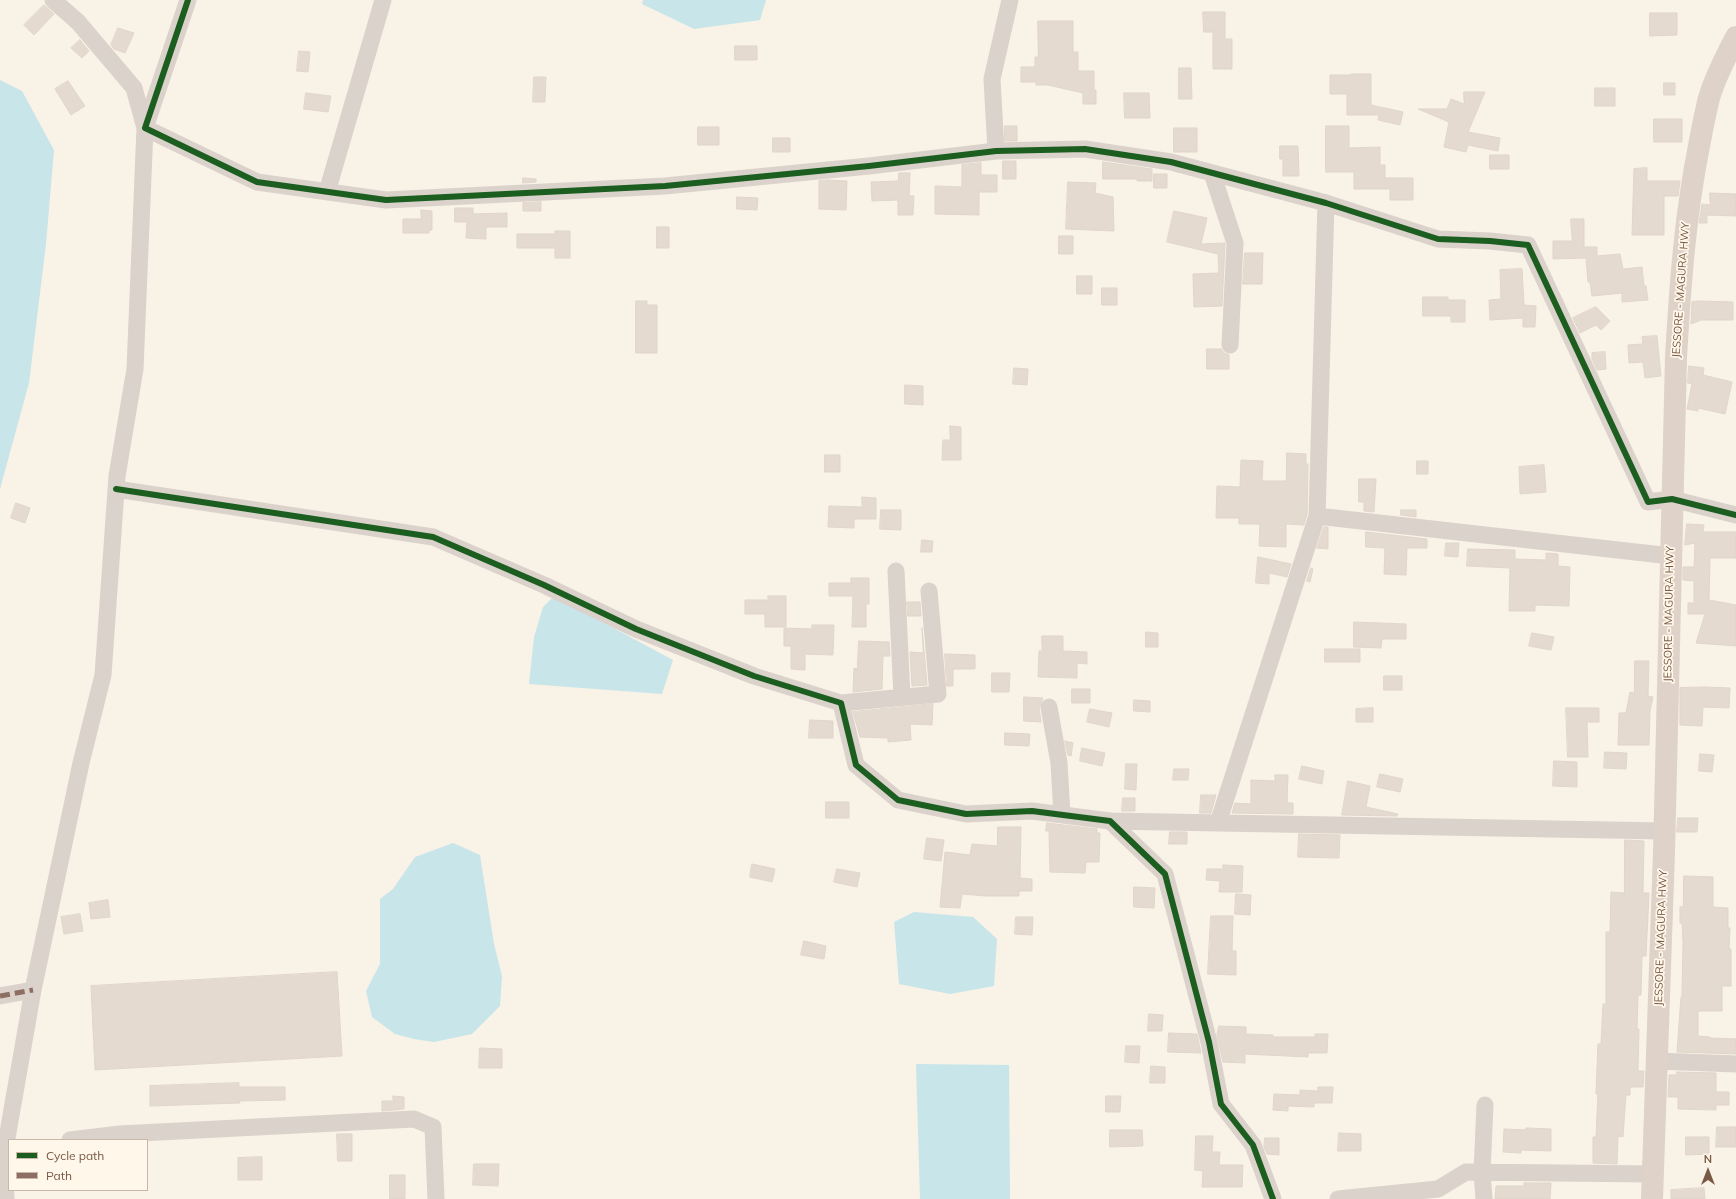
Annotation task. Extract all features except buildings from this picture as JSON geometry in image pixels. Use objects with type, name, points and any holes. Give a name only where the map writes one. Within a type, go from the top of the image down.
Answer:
[{"type":"highway","name":"JESSORE - MAGURA HWY","points":[[1652,1199],[1664,831],[1676,358],[1685,227],[1709,98],[1736,37]]},
{"type":"street","points":[[53,0],[78,22],[134,88],[145,128],[257,182],[386,200],[665,186],[869,166],[996,151],[1085,149],[1171,162],[1326,202],[1438,239],[1490,241],[1528,245],[1648,502],[1672,499],[1736,515]]},
{"type":"street","points":[[6,1199],[4,1155],[33,990],[81,763],[103,675],[116,489],[135,369],[145,128],[188,0]]},
{"type":"street","points":[[327,192],[383,0]]},
{"type":"street","points":[[996,151],[992,79],[1010,0]]},
{"type":"street","points":[[1212,173],[1235,243],[1230,345]]},
{"type":"street","points":[[1218,823],[1317,516],[1326,202]]},
{"type":"street","points":[[116,489],[433,537],[544,585],[636,629],[754,676],[841,703],[938,694],[929,591]]},
{"type":"street","points":[[1317,516],[1671,556]]},
{"type":"street","points":[[896,571],[902,697]]},
{"type":"street","points":[[841,703],[856,765],[898,800],[966,814],[1032,812],[1110,821],[1664,831]]},
{"type":"street","points":[[1049,707],[1059,763],[1062,815]]},
{"type":"street","points":[[1110,821],[1165,874],[1209,1042],[1221,1104],[1252,1146],[1273,1199]]},
{"type":"street","points":[[0,996],[33,990]]},
{"type":"street","points":[[1656,1061],[1736,1064]]},
{"type":"street","points":[[1484,1199],[1482,1172],[1485,1105]]},
{"type":"street","points":[[78,1139],[120,1134],[414,1118],[433,1127],[436,1199]]},
{"type":"street","points":[[1338,1199],[1438,1189],[1466,1172],[1653,1174]]},
{"type":"water","points":[[643,0],[766,0],[760,20],[694,29],[642,4]]},
{"type":"water","points":[[0,80],[22,91],[54,150],[46,244],[29,383],[0,489]]},
{"type":"water","points":[[554,596],[673,660],[662,694],[529,684],[534,637],[543,607]]},
{"type":"water","points":[[453,843],[480,855],[494,944],[502,976],[500,1006],[472,1034],[434,1042],[395,1034],[372,1017],[366,991],[380,964],[380,899],[393,889],[415,857]]},
{"type":"water","points":[[914,912],[973,917],[997,939],[994,986],[950,994],[899,984],[894,922]]},
{"type":"water","points":[[916,1064],[1009,1065],[1010,1199],[920,1199]]},
{"type":"marked path","points":[[0,996],[33,990]]},
{"type":"cycle path","points":[[188,0],[145,128],[257,182],[386,200],[665,186],[869,166],[996,151],[1085,149],[1171,162],[1326,203],[1438,239],[1490,241],[1528,245],[1648,502],[1672,499],[1736,515]]},
{"type":"cycle path","points":[[116,489],[433,537],[544,585],[636,629],[754,676],[841,703],[856,765],[898,800],[966,814],[1032,811],[1110,821],[1165,874],[1209,1042],[1221,1104],[1253,1145],[1273,1199]]}]
